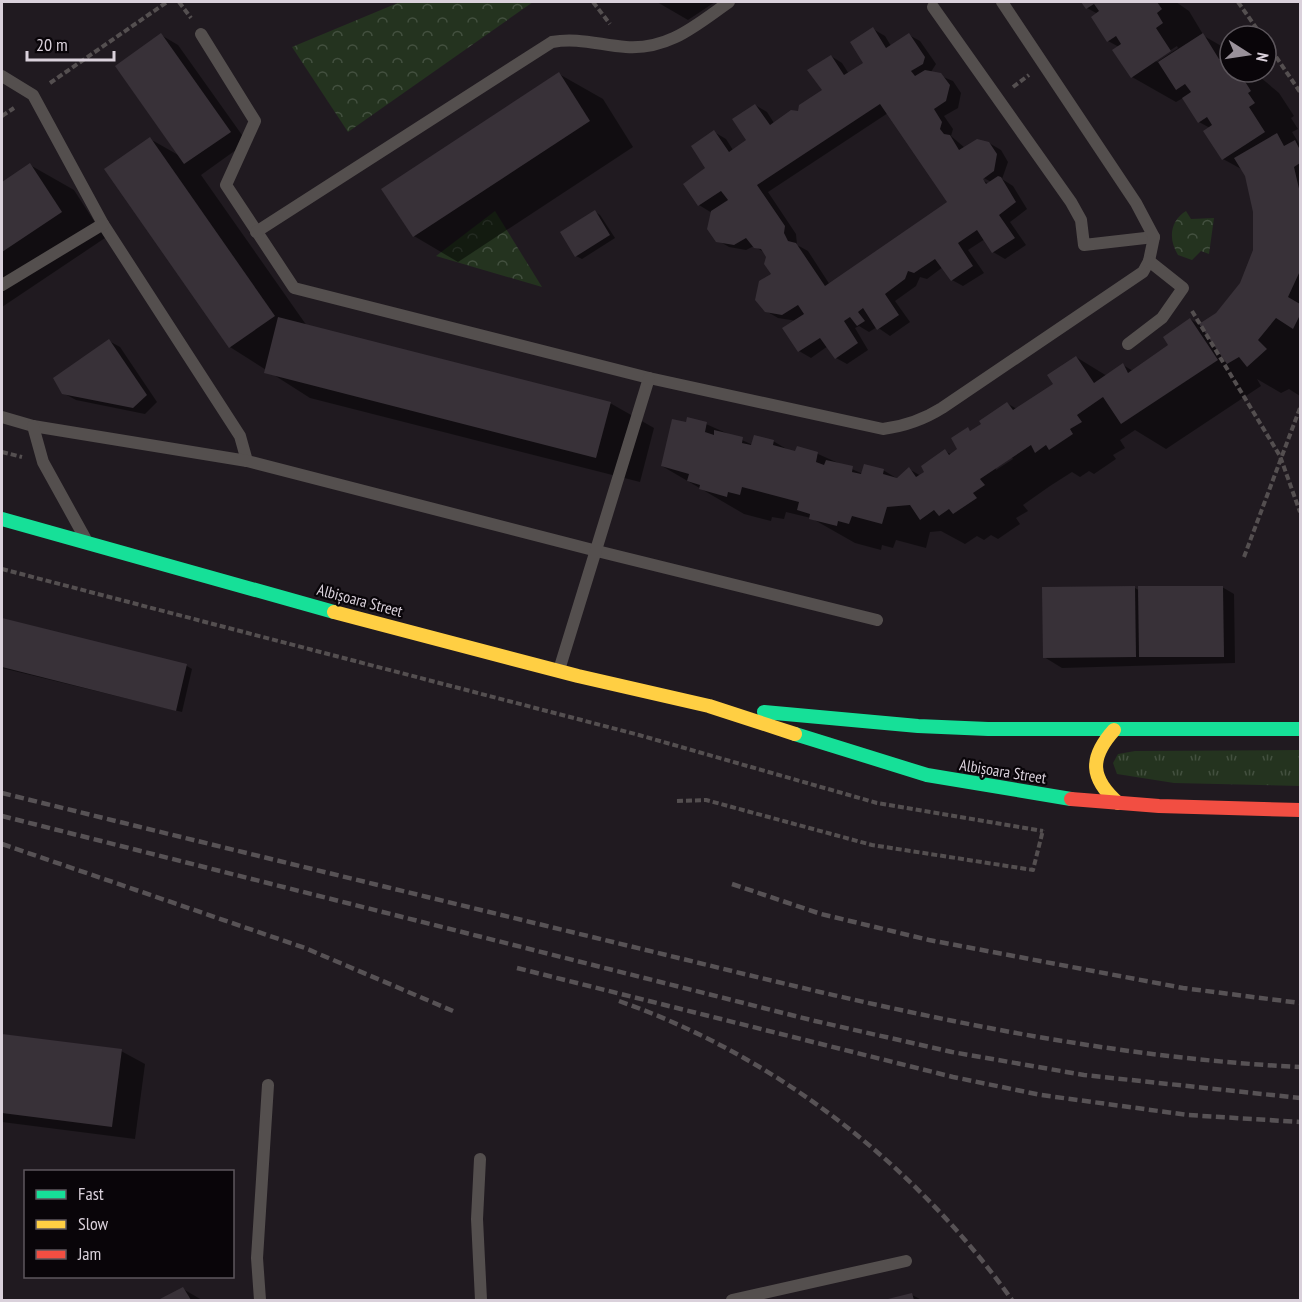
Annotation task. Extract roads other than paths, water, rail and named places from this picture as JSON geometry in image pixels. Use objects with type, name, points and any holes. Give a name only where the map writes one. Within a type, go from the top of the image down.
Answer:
[{"type":"main road","name":"Albișoara Street","points":[[2,519],[558,671],[712,707],[849,754],[926,775],[1004,790],[1118,803],[1300,810]]},
{"type":"main road","name":"Albișoara Street","points":[[712,707],[918,726],[1114,730],[1300,729]]},
{"type":"main road","points":[[1114,730],[1101,743],[1095,759],[1095,768],[1096,777],[1104,792],[1118,803]]},
{"type":"lane","points":[[256,232],[552,42],[567,39],[626,47],[662,44],[678,38],[729,2]]},
{"type":"lane","points":[[201,33],[255,121],[226,185],[294,288],[649,378],[884,429],[905,426],[924,419],[942,408],[1143,272],[1149,261],[1154,237],[1136,203],[1006,3]]},
{"type":"lane","points":[[933,7],[1071,202],[1081,220],[1084,245],[1154,237]]},
{"type":"lane","points":[[2,76],[33,95],[103,224],[240,436],[247,460]]},
{"type":"lane","points":[[2,285],[103,224]]},
{"type":"lane","points":[[1128,344],[1162,318],[1183,288],[1149,261]]},
{"type":"lane","points":[[558,671],[649,378]]},
{"type":"lane","points":[[2,417],[33,426],[247,460],[597,551],[877,620]]},
{"type":"lane","points":[[33,426],[43,462],[88,544]]},
{"type":"lane","points":[[260,1300],[256,1258],[268,1085]]},
{"type":"lane","points":[[480,1158],[477,1219],[481,1300]]},
{"type":"lane","points":[[732,1300],[906,1261]]},
{"type":"railway","points":[[2,793],[759,978],[912,1013],[1066,1042],[1144,1053],[1222,1062],[1300,1067]]},
{"type":"railway","points":[[2,816],[815,1021],[952,1052],[1084,1075],[1300,1098]]},
{"type":"railway","points":[[2,844],[305,948],[453,1011]]},
{"type":"railway","points":[[732,884],[821,914],[929,940],[1183,988],[1300,1003]]},
{"type":"railway","points":[[517,968],[953,1077],[1041,1095],[1188,1115],[1300,1122]]},
{"type":"railway","points":[[619,1001],[677,1024],[733,1052],[787,1084],[838,1121],[887,1161],[932,1204],[974,1251],[1012,1300]]}]
